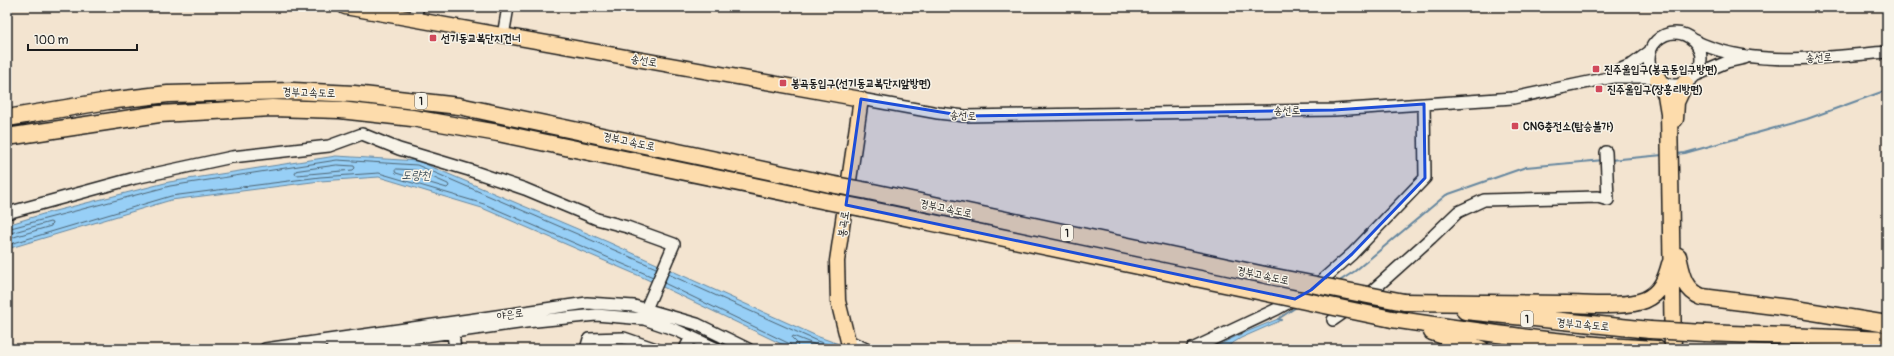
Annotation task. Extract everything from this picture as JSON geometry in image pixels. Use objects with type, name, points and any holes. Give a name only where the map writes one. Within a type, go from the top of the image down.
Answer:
[{"type":"highway","points":[[1657,78],[1668,103],[1672,138],[1674,260],[1672,349]]},
{"type":"highway","points":[[1672,138],[1676,102],[1689,80]]},
{"type":"highway","name":"경부고속도로","points":[[7,118],[108,101],[168,94],[293,91],[354,94],[459,106],[1265,275],[1404,302],[1506,317],[1650,330],[1887,340]]},
{"type":"highway","name":"경부고속도로","points":[[7,137],[76,125],[158,114],[272,108],[340,110],[412,118],[498,133],[1392,319],[1563,342],[1658,349]]},
{"type":"highway","points":[[1404,302],[1589,304],[1637,302],[1646,300],[1658,292],[1674,260]]},
{"type":"highway","points":[[1674,260],[1686,285],[1694,294],[1702,297],[1789,308],[1887,324]]},
{"type":"highway","points":[[1674,260],[1681,349]]},
{"type":"highway","points":[[1392,319],[1481,349]]},
{"type":"main road","name":"송선로","points":[[345,7],[416,13],[503,36],[861,99]]},
{"type":"main road","name":"봉곡로","points":[[848,344],[838,301],[837,261],[861,99]]},
{"type":"street","points":[[503,36],[508,7]]},
{"type":"street","points":[[1588,81],[1624,69],[1649,52],[1657,40],[1669,33],[1681,34],[1716,50],[1752,57]]},
{"type":"street","points":[[1689,80],[1699,69],[1701,58],[1699,50],[1693,40]]},
{"type":"street","points":[[1649,52],[1649,65],[1657,78]]},
{"type":"street","name":"송선로","points":[[1752,57],[1829,57],[1887,52]]},
{"type":"street","points":[[1588,81],[1619,76],[1657,78],[1671,85],[1689,80],[1727,62],[1752,57]]},
{"type":"street","name":"송선로","points":[[861,99],[938,113],[966,116],[1334,110],[1518,97],[1588,81]]},
{"type":"street","points":[[1192,349],[1277,309],[1311,290],[1352,254],[1425,178],[1424,104]]},
{"type":"street","points":[[7,213],[135,178],[232,157],[329,146],[362,134],[399,149],[525,189],[597,219],[627,227],[674,244],[646,309]]},
{"type":"street","points":[[1333,320],[1363,299],[1458,212],[1484,200],[1598,197],[1608,200],[1606,152]]},
{"type":"street","name":"야은로","points":[[332,349],[588,303],[634,306],[646,309],[697,324],[748,349]]},
{"type":"street","name":"야은로","points":[[265,349],[453,327],[596,315],[644,319],[676,330],[716,349]]},
{"type":"street","points":[[453,327],[455,349]]},
{"type":"street","points":[[685,349],[691,337]]},
{"type":"street","points":[[586,349],[589,339],[624,338],[639,347],[656,349]]},
{"type":"street","points":[[848,344],[866,349]]},
{"type":"highlighted area","points":[[861,99],[965,116],[1334,110],[1424,104],[1425,178],[1352,254],[1311,290],[1295,299],[846,205]]},
{"type":"water","name":"도량천","points":[[336,156],[418,161],[608,242],[819,337],[853,349],[792,349],[642,277],[482,208],[379,177],[320,181],[171,200],[7,249],[7,225],[43,214],[169,182]]},
{"type":"water","points":[[1278,319],[1282,320],[1241,338],[1223,349],[1210,349],[1239,335]]},
{"type":"waterway","points":[[1676,154],[1685,153],[1807,119],[1887,90]]},
{"type":"waterway","points":[[1610,160],[1663,155]]},
{"type":"waterway","points":[[1338,282],[1355,271],[1446,195],[1526,167],[1604,160]]},
{"type":"waterway","points":[[1282,320],[1278,319],[1298,306]]},
{"type":"place","name":"선기동교복단지건너","points":[[433,38]]},
{"type":"place","name":"진주울입구(봉곡동입구방면)","points":[[1596,69]]},
{"type":"place","name":"봉곡동입구(선기동교복단지앞방면)","points":[[783,83]]},
{"type":"place","name":"진주울입구(장흥리방면)","points":[[1599,89]]},
{"type":"place","name":"CNG충전소(탑승불가)","points":[[1515,126]]}]
